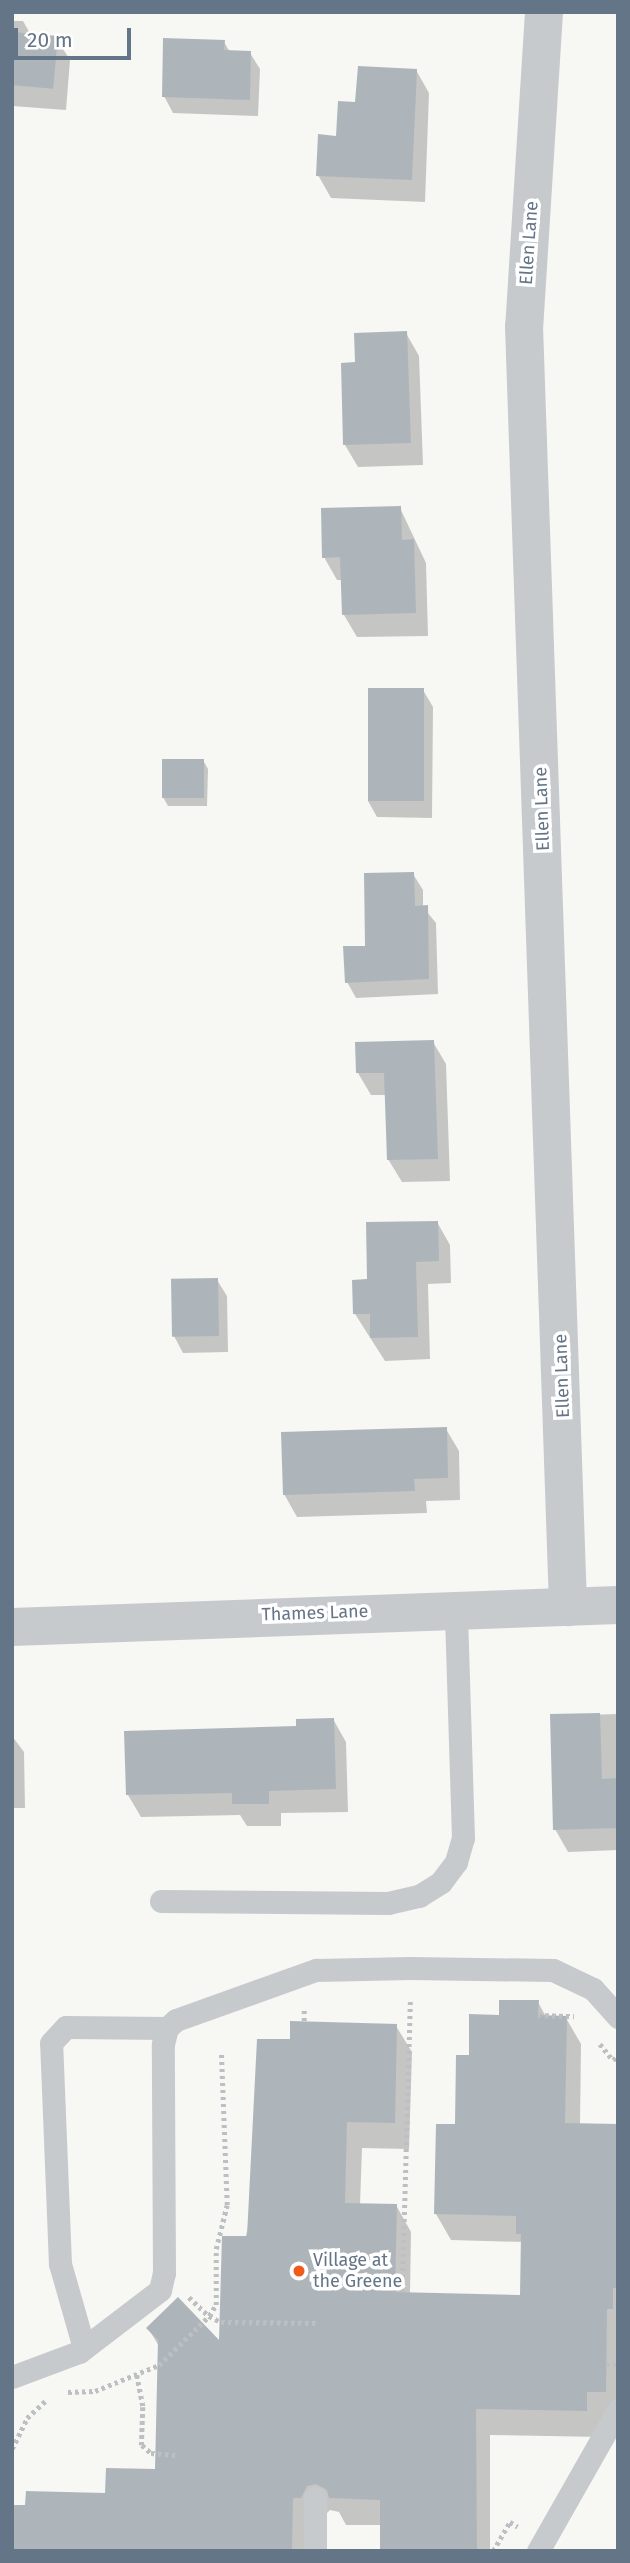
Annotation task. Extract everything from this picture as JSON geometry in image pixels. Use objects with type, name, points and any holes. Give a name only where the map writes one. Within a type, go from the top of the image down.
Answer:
[{"type":"street","name":"Ellen Lane","points":[[544,12],[524,326],[568,1607]]},
{"type":"street","name":"Thames Lane","points":[[12,1626],[618,1605]]},
{"type":"lane","points":[[161,1901],[388,1903],[419,1896],[440,1882],[456,1862],[463,1838],[456,1609]]},
{"type":"lane","points":[[12,2377],[84,2348],[160,2290],[164,2273],[163,2044],[167,2028],[176,2020],[316,1970],[410,1968],[553,1970],[593,1989],[618,2017]]},
{"type":"lane","points":[[84,2348],[60,2264],[51,2043],[66,2027],[167,2028]]},
{"type":"lane","points":[[538,2551],[618,2410]]},
{"type":"lane","points":[[315,2498],[315,2551]]},
{"type":"path","points":[[402,2292],[410,1968]]},
{"type":"path","points":[[538,2015],[578,2016]]},
{"type":"path","points":[[596,2038],[613,2060],[618,2056]]},
{"type":"path","points":[[62,2392],[95,2391],[136,2375],[172,2354],[209,2316],[216,2305],[216,2249],[227,2205],[221,2051]]},
{"type":"path","points":[[209,2316],[221,2322],[319,2323]]},
{"type":"path","points":[[606,2365],[618,2365]]},
{"type":"path","points":[[136,2375],[143,2407],[142,2445],[151,2453],[176,2455]]},
{"type":"path","points":[[12,2449],[27,2418],[48,2396]]},
{"type":"building","points":[[12,32],[58,36],[53,89],[12,85]]},
{"type":"building","points":[[163,38],[225,40],[224,50],[251,51],[250,100],[162,97]]},
{"type":"building","points":[[358,66],[417,69],[412,180],[316,176],[318,134],[336,136],[338,101],[355,102]]},
{"type":"building","points":[[407,331],[411,443],[343,445],[341,363],[355,362],[354,333]]},
{"type":"building","points":[[401,506],[402,540],[414,539],[416,613],[342,615],[340,557],[322,558],[321,508]]},
{"type":"building","points":[[368,688],[424,688],[424,801],[368,801]]},
{"type":"building","points":[[162,759],[204,759],[204,798],[162,798]]},
{"type":"building","points":[[414,872],[415,906],[428,905],[429,979],[345,983],[343,946],[365,946],[364,873]]},
{"type":"building","points":[[434,1040],[438,1159],[387,1160],[384,1073],[356,1073],[355,1042]]},
{"type":"building","points":[[438,1221],[439,1261],[416,1262],[418,1337],[370,1338],[370,1314],[353,1314],[352,1280],[367,1279],[366,1222]]},
{"type":"building","points":[[218,1278],[219,1336],[172,1337],[171,1279]]},
{"type":"building","points":[[447,1427],[448,1478],[414,1479],[415,1491],[283,1495],[281,1432]]},
{"type":"building","points":[[600,1713],[602,1779],[618,1778],[618,1828],[553,1830],[550,1714]]},
{"type":"building","points":[[334,1718],[336,1789],[269,1791],[269,1804],[232,1804],[232,1793],[126,1795],[124,1731],[296,1726],[296,1719]]},
{"type":"building","name":"Village at the Greene","points":[[499,2000],[539,2000],[538,2015],[567,2016],[565,2123],[618,2124],[618,2288],[613,2288],[613,2309],[607,2309],[606,2392],[587,2392],[587,2411],[476,2409],[477,2551],[380,2551],[380,2500],[329,2498],[327,2490],[316,2484],[307,2486],[301,2498],[293,2498],[292,2551],[12,2551],[12,2505],[25,2505],[26,2491],[105,2493],[106,2468],[155,2469],[158,2340],[146,2328],[178,2297],[219,2340],[222,2236],[247,2236],[257,2039],[290,2039],[290,2021],[397,2024],[395,2123],[347,2122],[345,2203],[397,2204],[395,2292],[520,2295],[521,2234],[516,2234],[516,2216],[434,2214],[436,2124],[455,2124],[456,2055],[469,2055],[469,2014],[499,2015]]},
{"type":"place","name":"Village at the Greene","points":[[299,2271]]}]
